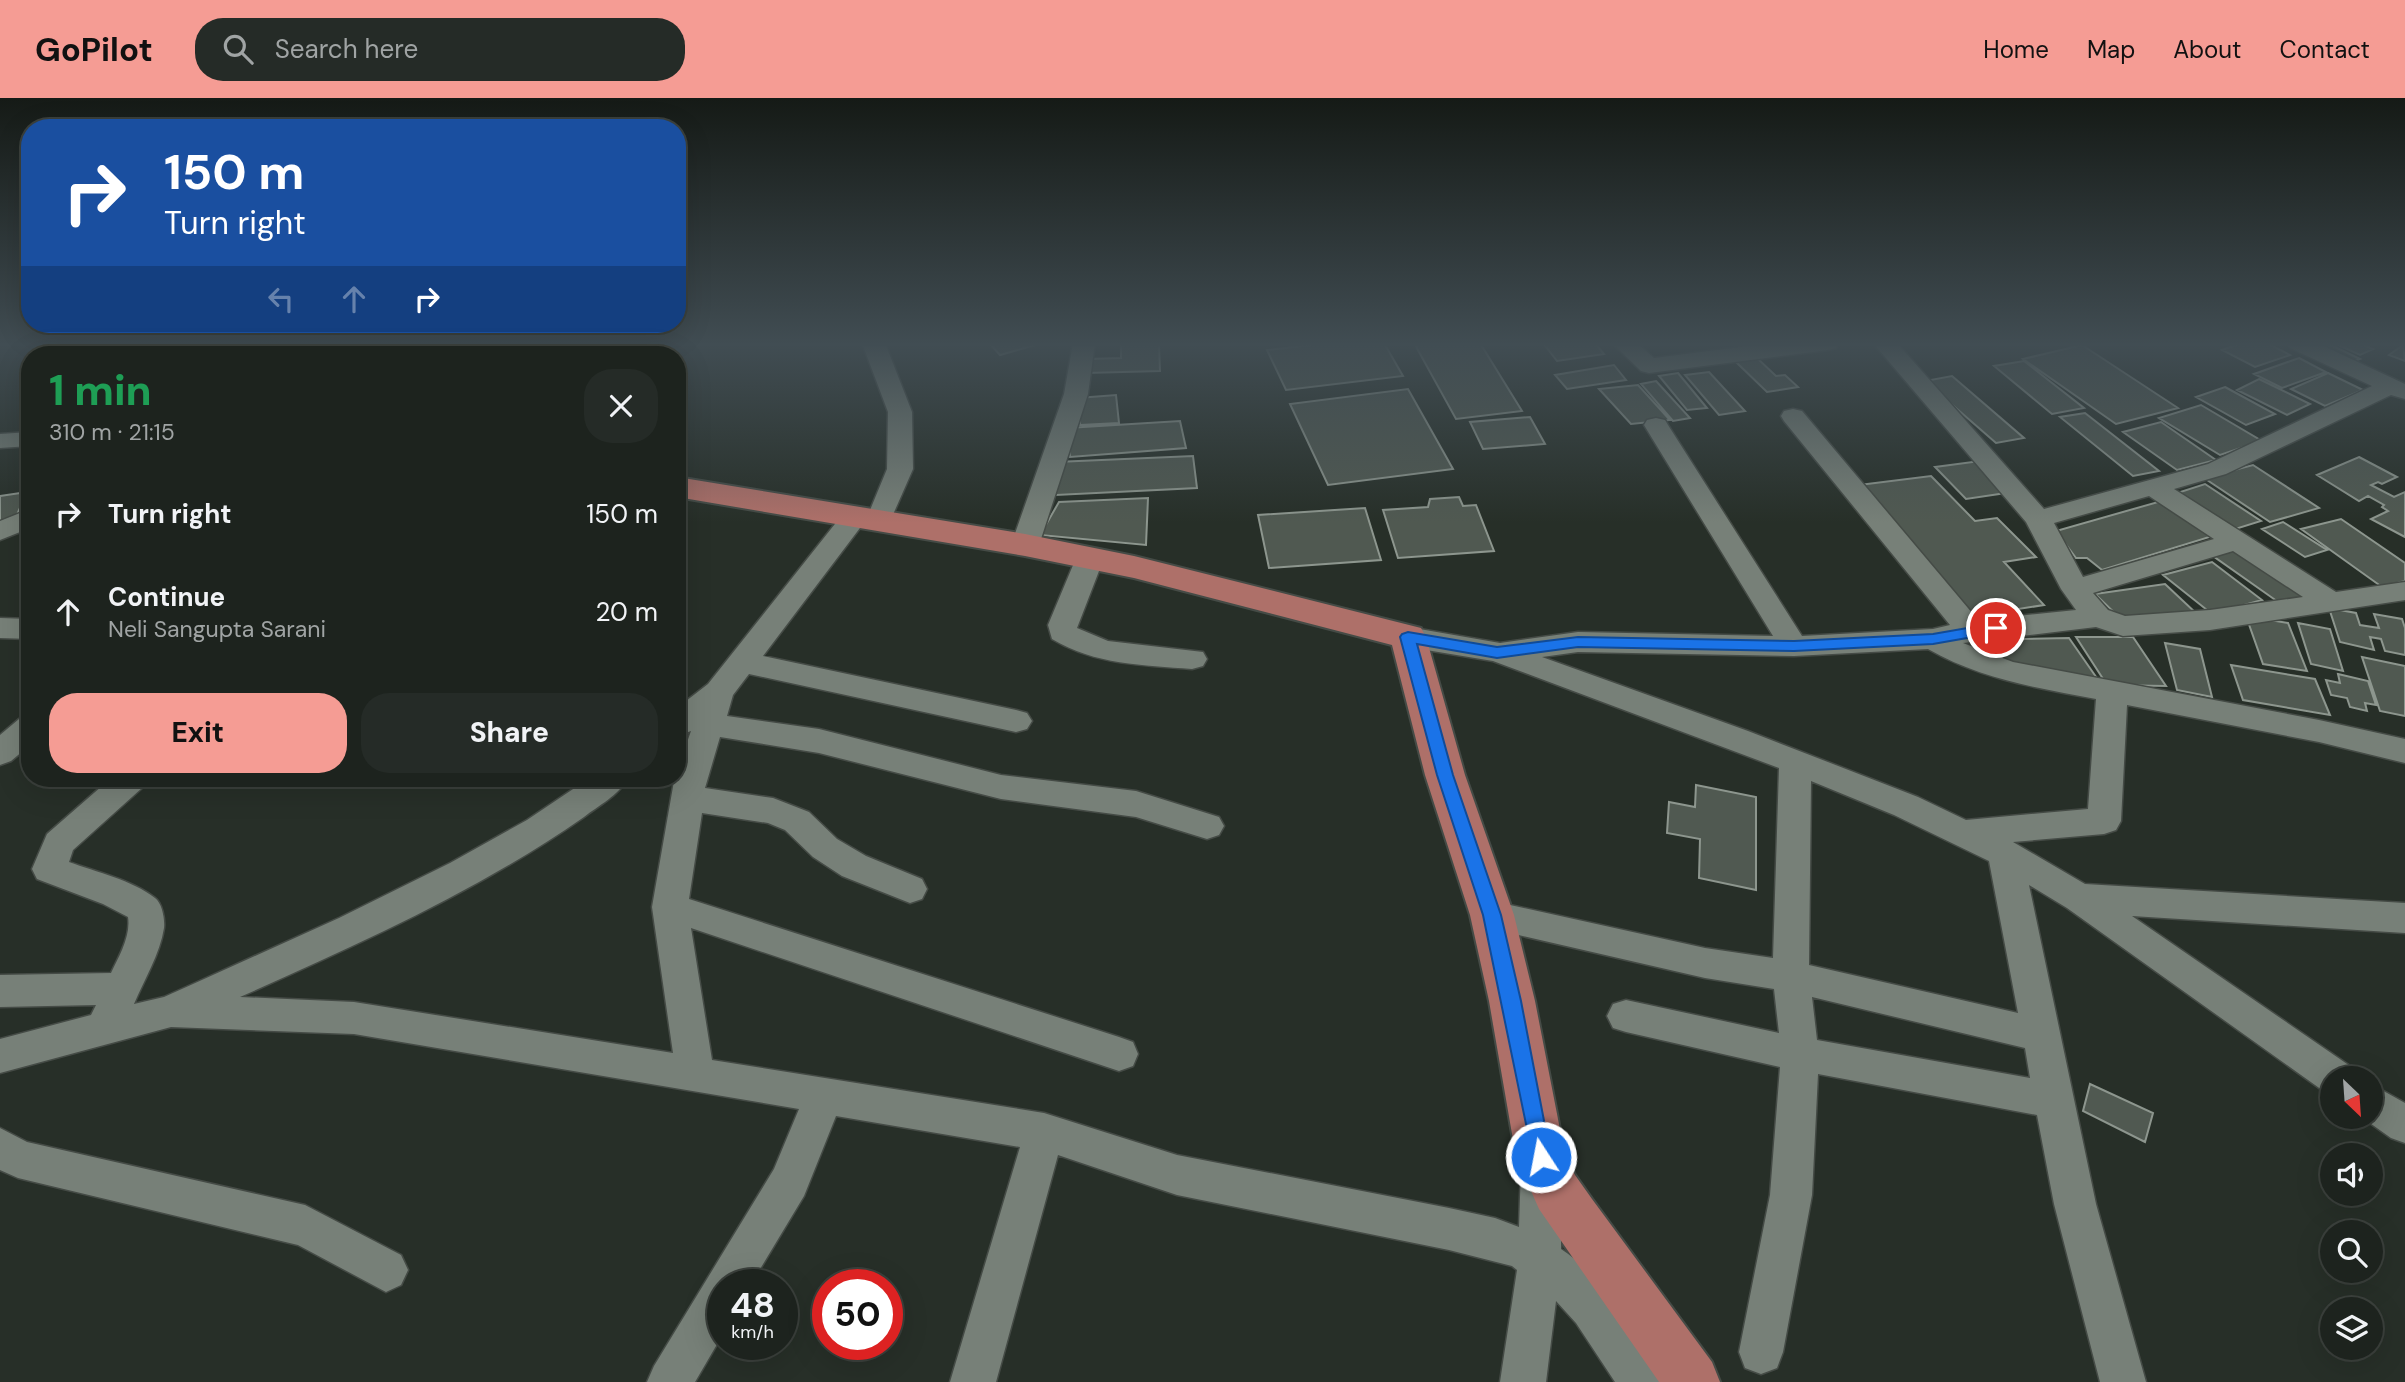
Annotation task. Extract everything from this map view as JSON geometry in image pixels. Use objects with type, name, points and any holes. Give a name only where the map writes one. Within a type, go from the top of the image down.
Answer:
[{"type":"main road","points":[[686,488],[1025,545],[1134,566],[1408,637],[1445,775],[1492,915],[1512,1001],[1541,1157],[1557,1192],[1692,1382]]},
{"type":"street","points":[[695,1073],[670,907],[687,798],[693,725],[742,662],[867,518],[900,469],[900,412],[896,403]]},
{"type":"street","points":[[1025,545],[1073,403]]},
{"type":"street","points":[[1936,403],[2038,519],[2076,589],[2098,617]]},
{"type":"street","points":[[2038,519],[2217,469],[2368,403]]},
{"type":"street","points":[[1793,416],[1971,631]]},
{"type":"street","points":[[1656,425],[1794,646]]},
{"type":"street","points":[[0,441],[21,438]]},
{"type":"street","points":[[2152,487],[2332,602]]},
{"type":"street","points":[[2076,589],[2237,541]]},
{"type":"street","points":[[1090,558],[1062,625],[1062,632],[1075,642],[1100,649],[1192,659]]},
{"type":"street","points":[[1497,652],[1578,642],[1794,646],[1933,639],[1971,631],[2098,617],[2123,626],[2210,620],[2405,591]]},
{"type":"street","points":[[0,628],[21,629]]},
{"type":"street","points":[[1408,637],[1497,652],[1795,762],[1906,806],[1964,833],[2005,853],[2079,898],[2320,1067]]},
{"type":"street","points":[[1933,639],[1963,656],[2010,672],[2319,731],[2405,751]]},
{"type":"street","points":[[742,662],[1016,721]]},
{"type":"street","points":[[1964,833],[2104,821],[2112,693]]},
{"type":"street","points":[[693,725],[818,741],[1001,787],[1136,804],[1207,826]]},
{"type":"street","points":[[0,753],[21,735]]},
{"type":"street","points":[[1761,1352],[1791,1195],[1800,1053],[1791,976],[1795,762]]},
{"type":"street","points":[[104,1029],[147,926],[144,909],[116,894],[49,869],[59,843],[122,787]]},
{"type":"street","points":[[0,1056],[171,1011],[317,947],[489,861],[601,787]]},
{"type":"street","points":[[687,798],[773,811],[797,821],[825,848],[854,866],[910,889]]},
{"type":"street","points":[[2005,853],[2075,1204],[2123,1382]]},
{"type":"street","points":[[2079,898],[2198,907],[2295,908],[2405,918]]},
{"type":"street","points":[[670,907],[1119,1055]]},
{"type":"street","points":[[1492,915],[1705,963],[1791,976],[2041,1035]]},
{"type":"street","points":[[0,991],[122,989]]},
{"type":"street","points":[[171,1011],[354,1018],[1044,1132],[1177,1175],[1495,1239],[1526,1251],[1559,1273],[1592,1307],[1641,1382]]},
{"type":"street","points":[[1626,1016],[1800,1053],[2054,1100]]},
{"type":"street","points":[[2384,1093],[2405,1094]]},
{"type":"street","points":[[736,1269],[789,1182],[825,1095]]},
{"type":"street","points":[[2384,1111],[2405,1125]]},
{"type":"street","points":[[973,1382],[1044,1132]]},
{"type":"street","points":[[0,1147],[18,1159],[305,1226],[386,1270]]},
{"type":"street","points":[[1523,1382],[1540,1259],[1541,1157]]},
{"type":"street","points":[[670,1382],[707,1318]]},
{"type":"building","points":[[1078,403],[1117,403],[1119,423],[1080,425]]},
{"type":"building","points":[[1416,403],[1453,469],[1328,485],[1290,404]]},
{"type":"building","points":[[1447,403],[1517,403],[1522,411],[1456,419]]},
{"type":"building","points":[[1612,403],[1654,403],[1670,420],[1631,424]]},
{"type":"building","points":[[1657,403],[1676,403],[1690,418],[1673,421]]},
{"type":"building","points":[[1681,403],[1703,403],[1707,408],[1687,410]]},
{"type":"building","points":[[1709,403],[1738,403],[1745,411],[1719,415]]},
{"type":"building","points":[[1950,403],[1983,403],[2024,438],[1996,443]]},
{"type":"building","points":[[2039,403],[2078,403],[2084,408],[2052,414]]},
{"type":"building","points":[[2086,403],[2170,403],[2178,408],[2116,424]]},
{"type":"building","points":[[2207,403],[2254,403],[2275,414],[2246,425]]},
{"type":"building","points":[[2263,403],[2310,404],[2287,415]]},
{"type":"building","points":[[2201,405],[2262,441],[2220,455],[2159,418]]},
{"type":"building","points":[[2085,413],[2159,471],[2133,476],[2060,417]]},
{"type":"building","points":[[1530,417],[1545,444],[1483,449],[1470,422]]},
{"type":"building","points":[[1180,421],[1186,448],[1070,457],[1067,428]]},
{"type":"building","points":[[2161,422],[2216,460],[2177,470],[2123,432]]},
{"type":"building","points":[[1193,456],[1197,488],[1056,495],[1056,462]]},
{"type":"building","points":[[2359,457],[2397,477],[2382,484],[2378,482],[2371,485],[2394,497],[2405,492],[2405,537],[2371,519],[2388,511],[2382,507],[2384,505],[2368,496],[2359,501],[2317,475]]},
{"type":"building","points":[[1980,461],[2006,493],[1966,499],[1935,467]]},
{"type":"building","points":[[2253,465],[2319,508],[2270,522],[2204,478]]},
{"type":"building","points":[[1931,476],[1975,521],[1997,518],[2036,557],[2004,562],[2044,605],[1974,616],[1859,485]]},
{"type":"building","points":[[2205,484],[2261,521],[2229,531],[2174,494]]},
{"type":"building","points":[[21,493],[21,506],[12,526],[0,528],[0,496]]},
{"type":"building","points":[[1459,497],[1463,506],[1476,505],[1494,551],[1398,558],[1383,510],[1428,507],[1430,499]]},
{"type":"building","points":[[1148,498],[1146,545],[1040,535],[1059,502]]},
{"type":"building","points":[[2165,500],[2216,535],[2102,570],[2087,558],[2076,558],[2056,531]]},
{"type":"building","points":[[1365,508],[1381,560],[1269,568],[1258,515]]},
{"type":"building","points":[[2341,519],[2405,563],[2405,581],[2382,587],[2301,529]]},
{"type":"building","points":[[2283,522],[2327,550],[2305,557],[2262,529]]},
{"type":"building","points":[[2241,547],[2310,595],[2281,604],[2213,556]]},
{"type":"building","points":[[2212,562],[2262,600],[2212,614],[2163,575]]},
{"type":"building","points":[[2165,584],[2197,614],[2126,624],[2095,594]]},
{"type":"building","points":[[2329,608],[2356,613],[2360,625],[2379,628],[2374,614],[2402,619],[2405,628],[2405,655],[2385,651],[2381,639],[2370,637],[2374,650],[2340,642]]},
{"type":"building","points":[[2246,616],[2288,623],[2307,671],[2263,664]]},
{"type":"building","points":[[2298,623],[2330,629],[2343,671],[2311,664]]},
{"type":"building","points":[[2076,637],[2133,637],[2166,686],[2107,685]]},
{"type":"building","points":[[2069,638],[2101,684],[1973,657],[1963,640]]},
{"type":"building","points":[[2165,643],[2200,649],[2212,697],[2177,690]]},
{"type":"building","points":[[2362,657],[2405,666],[2405,716],[2380,711]]},
{"type":"building","points":[[2231,665],[2315,679],[2330,715],[2243,700]]},
{"type":"building","points":[[2338,674],[2368,681],[2376,705],[2365,703],[2367,711],[2350,707],[2347,698],[2331,695],[2326,680],[2340,683]]},
{"type":"building","points":[[1696,785],[1756,797],[1756,890],[1699,878],[1700,839],[1667,833],[1669,802],[1695,807]]},
{"type":"building","points":[[2090,1084],[2153,1113],[2145,1142],[2083,1111]]},
{"type":"route","points":[[1541,1157],[1512,1001],[1492,915],[1445,775],[1408,637],[1497,652],[1578,642],[1794,646],[1933,639],[1996,628]]}]
